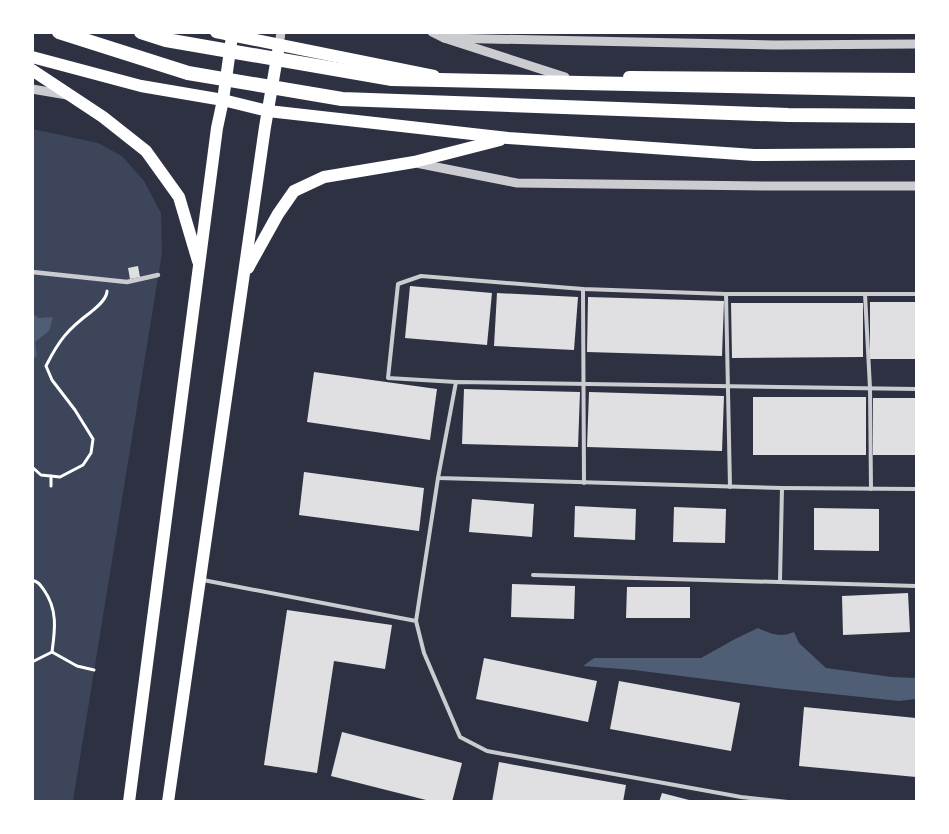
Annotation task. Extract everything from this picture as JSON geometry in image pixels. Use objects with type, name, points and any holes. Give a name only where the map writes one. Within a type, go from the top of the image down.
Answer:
[{"type":"highway","points":[[59,32],[188,73],[342,98],[788,115],[916,116]]},
{"type":"highway","points":[[141,32],[166,40],[392,80],[916,90]]},
{"type":"main road","points":[[216,32],[434,76],[916,79]]},
{"type":"main road","points":[[129,802],[217,128],[223,100],[232,34]]},
{"type":"main road","points":[[168,802],[268,110],[279,46]]},
{"type":"main road","points":[[32,57],[141,86],[268,110],[508,138],[754,155],[916,154]]},
{"type":"main road","points":[[32,70],[103,117],[146,151],[179,197],[199,264]]},
{"type":"main road","points":[[244,276],[278,214],[294,191],[324,177],[414,162],[508,138]]},
{"type":"street","points":[[279,46],[281,32]]},
{"type":"street","points":[[432,32],[444,38],[565,77]]},
{"type":"street","points":[[444,38],[776,45],[916,44]]},
{"type":"street","points":[[32,89],[71,96]]},
{"type":"street","points":[[414,162],[517,183],[916,186]]},
{"type":"street","points":[[32,272],[127,282],[158,275]]},
{"type":"lane","points":[[916,294],[726,294],[582,289],[421,276],[398,284],[388,378],[456,382],[916,389]]},
{"type":"lane","points":[[582,289],[584,484]]},
{"type":"lane","points":[[726,294],[730,487]]},
{"type":"lane","points":[[865,294],[870,388],[871,489]]},
{"type":"lane","points":[[456,382],[438,478],[416,621],[424,653],[460,737],[487,751],[741,797],[788,802]]},
{"type":"lane","points":[[438,478],[584,484],[916,489]]},
{"type":"lane","points":[[780,581],[782,488]]},
{"type":"lane","points":[[533,575],[916,586]]},
{"type":"lane","points":[[200,580],[416,621]]},
{"type":"path","points":[[32,467],[41,475],[60,476],[83,465],[91,453],[93,439],[75,410],[52,380],[46,366],[67,331],[97,308],[107,295],[107,286],[99,279]]},
{"type":"path","points":[[51,476],[51,486]]},
{"type":"path","points":[[32,580],[38,582],[50,599],[55,615],[52,652]]},
{"type":"path","points":[[32,662],[52,652]]},
{"type":"path","points":[[52,652],[77,666],[94,670]]},
{"type":"shaded area","points":[[33,129],[98,143],[122,156],[144,181],[161,213],[162,253],[73,801],[33,802]]},
{"type":"shaded area","points":[[33,314],[39,318],[53,317],[49,331],[35,342],[37,356],[33,359]]},
{"type":"shaded area","points":[[758,628],[767,632],[784,635],[794,632],[799,643],[826,668],[892,677],[916,678],[916,699],[899,701],[634,670],[583,666],[594,658],[701,658]]},
{"type":"building","points":[[138,266],[140,277],[130,279],[128,268]]},
{"type":"building","points":[[410,286],[492,293],[487,345],[405,338]]},
{"type":"building","points":[[497,293],[578,297],[574,350],[494,346]]},
{"type":"building","points":[[588,297],[724,301],[722,356],[587,352]]},
{"type":"building","points":[[870,302],[916,302],[916,359],[870,359]]},
{"type":"building","points":[[731,303],[863,303],[863,357],[732,358]]},
{"type":"building","points":[[314,372],[437,389],[430,440],[307,422]]},
{"type":"building","points":[[464,389],[580,392],[578,447],[462,444]]},
{"type":"building","points":[[589,392],[724,396],[722,451],[587,447]]},
{"type":"building","points":[[753,397],[866,397],[866,455],[753,455]]},
{"type":"building","points":[[873,398],[916,398],[916,455],[873,455]]},
{"type":"building","points":[[304,472],[424,488],[419,531],[299,515]]},
{"type":"building","points":[[472,499],[534,504],[532,537],[469,532]]},
{"type":"building","points":[[575,506],[636,509],[635,540],[574,537]]},
{"type":"building","points":[[674,507],[726,509],[725,543],[673,542]]},
{"type":"building","points":[[814,508],[879,509],[879,551],[814,550]]},
{"type":"building","points":[[512,584],[575,586],[574,619],[511,617]]},
{"type":"building","points":[[627,587],[690,587],[690,618],[626,618]]},
{"type":"building","points":[[908,593],[910,632],[843,635],[842,596]]},
{"type":"building","points":[[287,610],[392,625],[385,669],[334,661],[317,773],[264,765]]},
{"type":"building","points":[[484,658],[597,681],[588,722],[476,699]]},
{"type":"building","points":[[619,681],[740,703],[731,751],[610,729]]},
{"type":"building","points":[[804,707],[916,718],[916,777],[799,766]]},
{"type":"building","points":[[342,732],[462,763],[452,802],[434,802],[331,776]]},
{"type":"building","points":[[499,762],[626,785],[623,802],[492,802]]},
{"type":"building","points":[[662,793],[693,801],[693,802],[659,802]]}]
